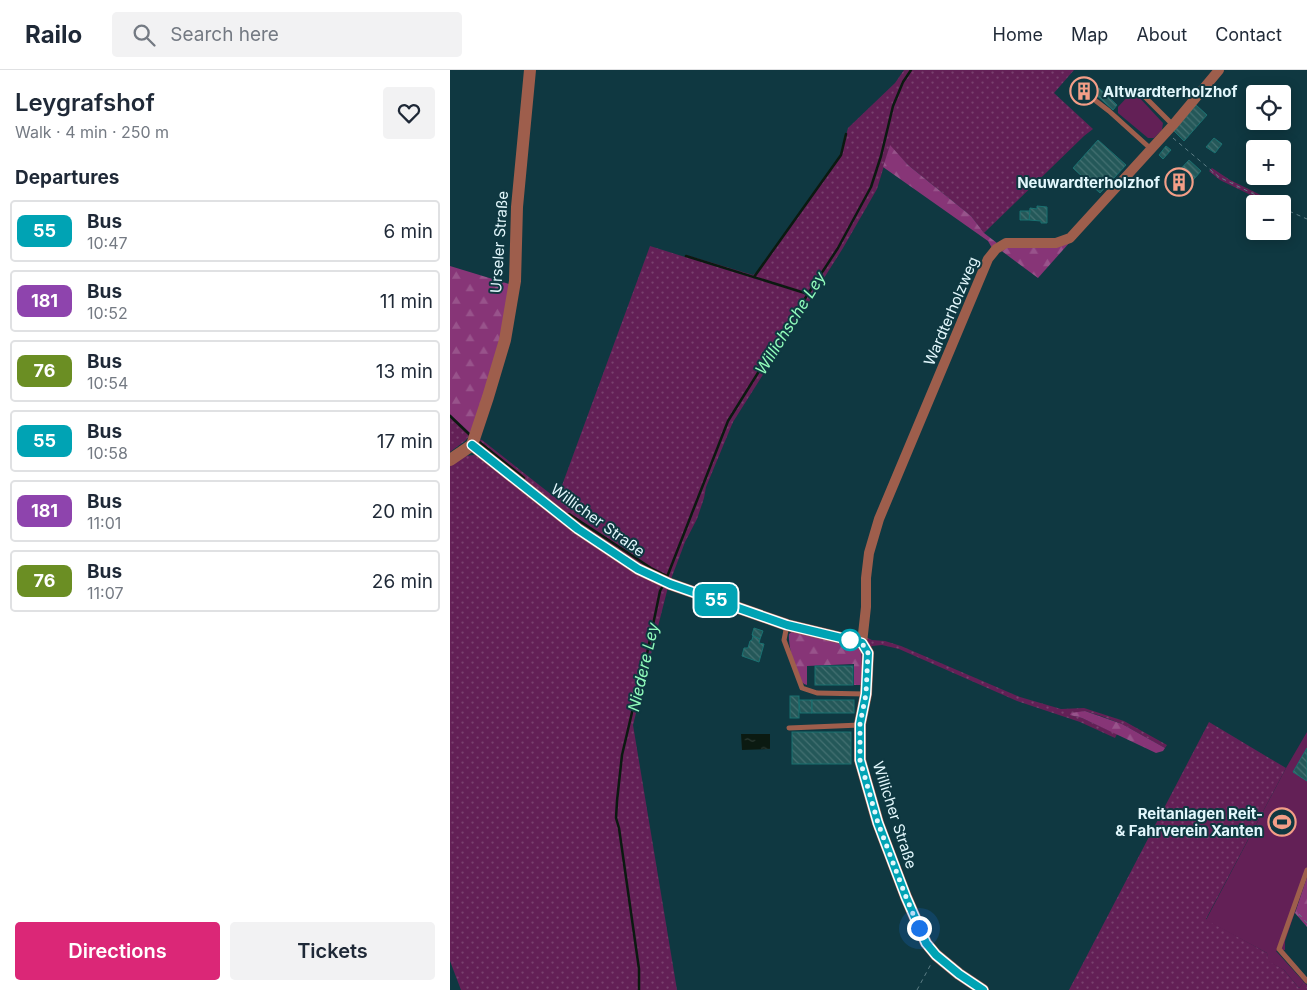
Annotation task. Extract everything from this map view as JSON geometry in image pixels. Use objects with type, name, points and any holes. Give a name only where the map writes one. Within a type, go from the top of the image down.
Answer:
[{"type":"street","name":"Urseler Straße","points":[[472,445],[505,340],[515,281],[517,207],[530,70]]},
{"type":"street","name":"Wardterholzweg","points":[[862,643],[869,553],[879,519],[988,259],[996,249],[1006,243],[1056,243],[1070,238],[1170,128],[1219,70]]},
{"type":"street","points":[[450,460],[472,445]]},
{"type":"street","name":"Willicher Straße","points":[[472,445],[578,529],[638,569],[664,582],[787,625],[862,643],[868,653],[866,694],[860,724],[860,760],[878,823],[926,943],[936,955],[959,974],[983,990]]},
{"type":"lane","points":[[1143,95],[1170,128]]},
{"type":"lane","points":[[1096,101],[1151,149]]},
{"type":"lane","points":[[787,625],[784,640],[802,688],[817,693],[866,694]]},
{"type":"lane","points":[[789,728],[860,724]]},
{"type":"lane","points":[[1307,870],[1279,949],[1307,981]]},
{"type":"path","points":[[1170,128],[1219,177],[1256,195]]},
{"type":"path","points":[[1291,212],[1307,220]]},
{"type":"path","points":[[1293,908],[1307,923]]},
{"type":"path","points":[[917,990],[936,955]]},
{"type":"shaded area","points":[[904,70],[1074,70],[1054,93],[1093,129],[984,233],[971,216],[908,165],[890,146],[877,189],[843,248],[733,422],[706,487],[697,519],[685,542],[668,587],[633,725],[677,990],[461,990],[450,961],[450,464],[463,456],[475,455],[615,551],[477,446],[478,439],[482,440],[557,499],[650,246],[753,275],[758,271],[840,156],[848,128],[895,83]]},
{"type":"shaded area","points":[[1130,94],[1136,94],[1163,123],[1162,130],[1154,138],[1148,138],[1118,113],[1118,107]]},
{"type":"shaded area","points":[[1212,168],[1230,180],[1261,195],[1251,195],[1220,180],[1209,171]]},
{"type":"shaded area","points":[[450,414],[471,434],[450,452]]},
{"type":"shaded area","points":[[866,637],[901,646],[1020,697],[1061,709],[1084,708],[1124,721],[1167,745],[1165,748],[1122,724],[1085,711],[1071,715],[1117,734],[1115,738],[1080,722],[1017,701],[899,649],[882,645],[870,648]]},
{"type":"shaded area","points":[[1209,722],[1286,768],[1206,919],[1267,953],[1269,961],[1284,970],[1299,988],[1304,982],[1307,985],[1307,990],[1069,990]]},
{"type":"shaded area","name":"Reitanlagen Reit- & Fahrverein Xanten","points":[[1307,732],[1307,877],[1285,941],[1285,950],[1276,951],[1304,982],[1299,988],[1284,970],[1268,961],[1267,953],[1206,920]]},
{"type":"green space","points":[[890,145],[908,165],[971,216],[984,233],[997,243],[992,248],[988,241],[883,167]]},
{"type":"green space","points":[[1070,242],[1038,278],[999,249],[1006,246]]},
{"type":"green space","points":[[450,266],[509,284],[501,339],[471,434],[450,414]]},
{"type":"green space","points":[[794,630],[861,647],[863,685],[854,685],[854,664],[807,666],[807,685],[803,683],[797,673],[790,650],[789,634]]},
{"type":"green space","points":[[1085,711],[1122,724],[1165,748],[1163,751],[1156,753],[1082,718],[1070,715],[1071,713]]},
{"type":"green space","points":[[1307,877],[1307,927],[1295,913]]},
{"type":"water","points":[[741,734],[770,734],[770,749],[742,750]]},
{"type":"building","name":"Altwardterholzhof","points":[[1078,78],[1096,93],[1087,102],[1070,87]]},
{"type":"building","points":[[1099,88],[1117,105],[1113,110],[1095,94]]},
{"type":"building","points":[[1196,105],[1207,115],[1184,141],[1174,131]]},
{"type":"building","points":[[1214,138],[1222,144],[1215,153],[1206,147]]},
{"type":"building","points":[[1098,140],[1126,165],[1100,193],[1073,168]]},
{"type":"building","points":[[1166,146],[1171,150],[1163,159],[1159,155]]},
{"type":"building","points":[[1189,160],[1201,171],[1188,186],[1176,174]]},
{"type":"building","name":"Neuwardterholzhof","points":[[1175,174],[1189,187],[1184,192],[1170,179]]},
{"type":"building","points":[[1037,206],[1047,207],[1047,223],[1029,220],[1030,208],[1037,209]]},
{"type":"building","points":[[1020,211],[1030,211],[1029,220],[1020,220]]},
{"type":"building","points":[[754,628],[763,631],[760,639],[752,635]]},
{"type":"building","points":[[753,636],[760,639],[759,643],[764,644],[759,662],[742,656],[744,648],[748,648]]},
{"type":"building","points":[[815,666],[853,666],[853,685],[815,685]]},
{"type":"building","points":[[790,696],[799,696],[799,718],[790,718]]},
{"type":"building","points":[[799,700],[812,700],[812,713],[800,713]]},
{"type":"building","points":[[812,700],[854,700],[854,713],[812,713]]},
{"type":"building","points":[[792,732],[851,732],[851,764],[792,764]]},
{"type":"building","points":[[1307,748],[1307,781],[1293,772]]},
{"type":"waterway","name":"Willichsche Ley","points":[[667,577],[728,421],[838,248],[871,187],[881,156],[893,106],[903,82],[911,70]]},
{"type":"waterway","points":[[754,277],[841,155],[846,134]]},
{"type":"waterway","points":[[686,256],[808,294]]},
{"type":"waterway","name":"Niedere Ley","points":[[450,416],[470,435]]},
{"type":"waterway","name":"Niedere Ley","points":[[478,441],[524,478]]},
{"type":"waterway","name":"Niedere Ley","points":[[569,514],[651,568],[667,576]]},
{"type":"waterway","name":"Niedere Ley","points":[[639,990],[639,969],[616,818],[617,801],[622,755],[641,683],[660,591],[664,584]]},
{"type":"bus line","name":"55","points":[[472,445],[578,529],[658,580],[787,625],[862,643],[868,653],[866,694],[860,724],[860,760],[878,823],[926,943],[936,955],[959,974],[983,990]]},
{"type":"place","name":"Altwardterholzhof","points":[[1084,91]]},
{"type":"place","name":"Neuwardterholzhof","points":[[1179,182]]},
{"type":"place","name":"Reitanlagen Reit- & Fahrverein Xanten","points":[[1282,822]]},
{"type":"route","points":[[850,640],[844,639],[862,643],[868,653],[866,694],[860,724],[860,760],[878,823],[919,928]]}]
